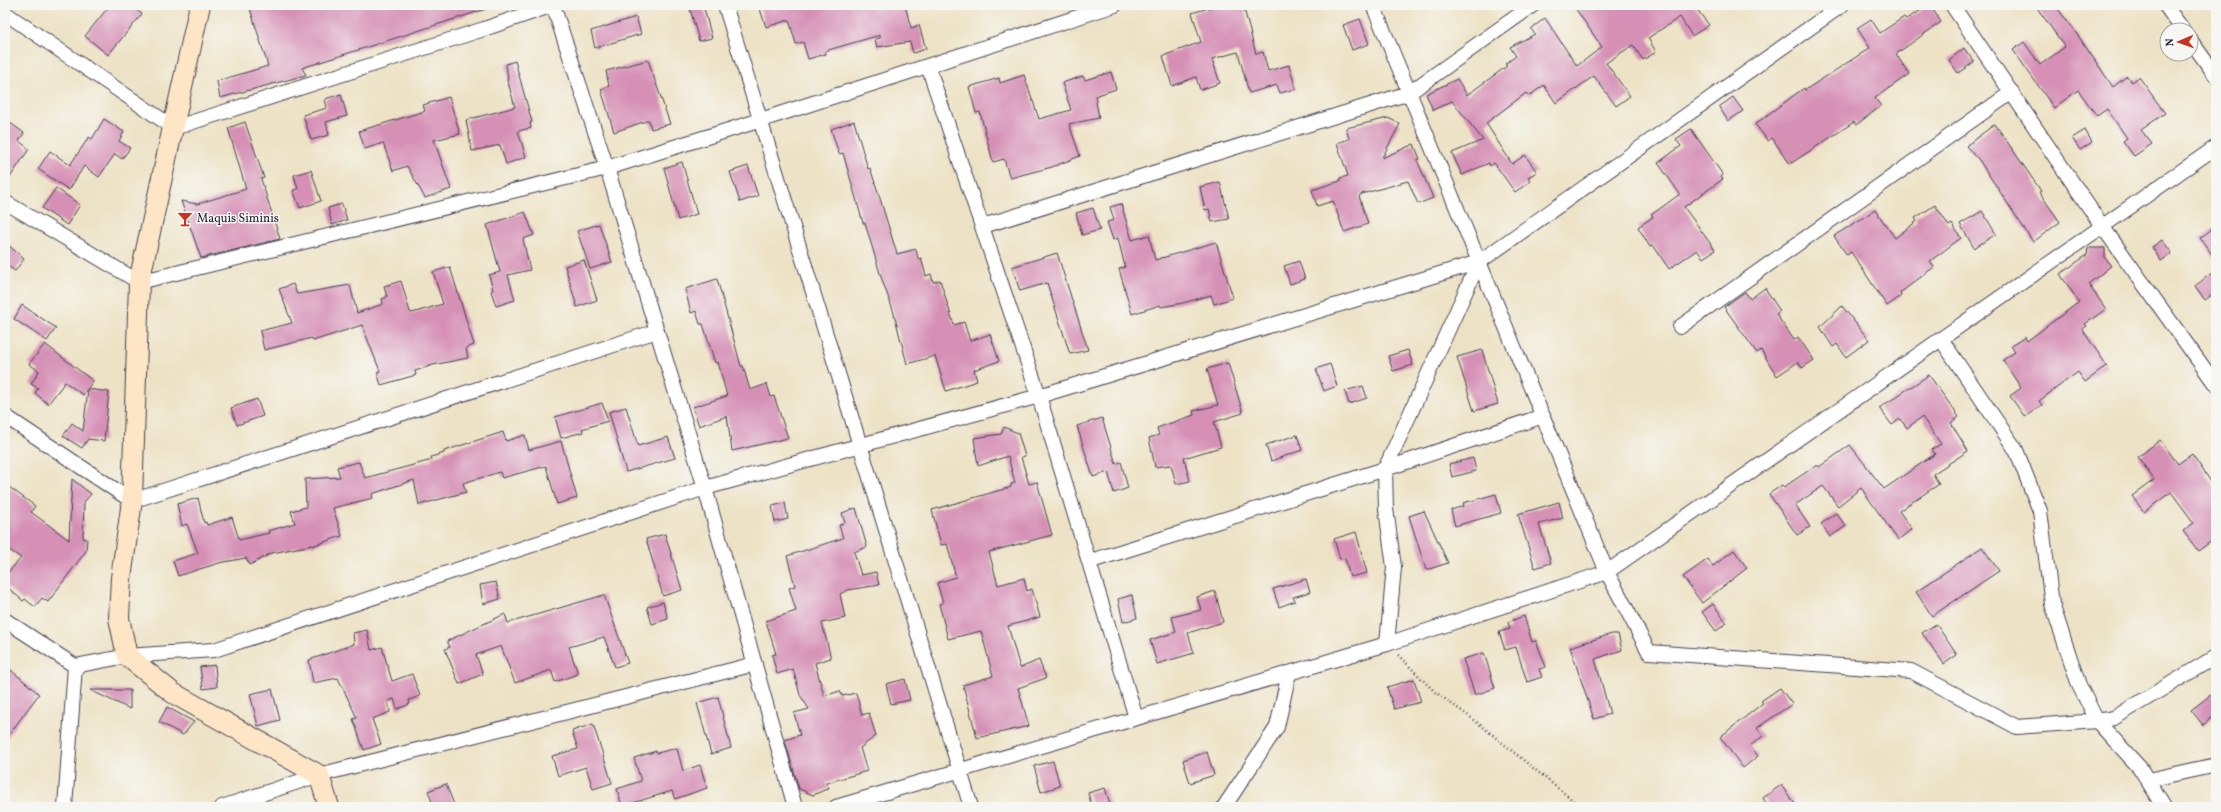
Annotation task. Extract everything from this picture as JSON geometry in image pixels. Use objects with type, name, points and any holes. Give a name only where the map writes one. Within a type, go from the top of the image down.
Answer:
[{"type":"street","points":[[200,5],[139,282],[132,501],[121,578],[119,618],[127,656],[173,692],[319,775],[329,807]]},
{"type":"street","points":[[174,128],[476,32],[553,5],[607,168],[705,488],[794,807]]},
{"type":"street","points":[[725,5],[971,807]]},
{"type":"street","points":[[5,202],[139,282],[607,168],[761,120],[1116,5]]},
{"type":"street","points":[[1373,5],[1607,572],[1649,652],[1911,671],[2017,727],[2097,721],[2114,718],[2215,657]]},
{"type":"street","points":[[983,226],[1409,93],[1533,5]]},
{"type":"street","points":[[5,620],[74,666],[127,656],[214,650],[705,488],[1039,396],[1479,262],[1842,5]]},
{"type":"street","points":[[1952,5],[2102,226],[2216,385]]},
{"type":"street","points":[[2165,5],[2177,22]]},
{"type":"street","points":[[5,13],[174,128]]},
{"type":"street","points":[[2199,52],[2216,76]]},
{"type":"street","points":[[928,66],[1039,396],[1091,561],[1136,718]]},
{"type":"street","points":[[1680,327],[2012,92]]},
{"type":"street","points":[[836,807],[960,769],[1387,644],[1607,572],[2216,147]]},
{"type":"street","points":[[1387,644],[1394,567],[1386,509],[1385,469],[1479,262]]},
{"type":"street","points":[[132,501],[657,331]]},
{"type":"street","points":[[1941,339],[2016,450],[2040,510],[2052,604],[2079,685],[2097,721],[2140,768],[2164,807]]},
{"type":"street","points":[[5,416],[132,501]]},
{"type":"street","points":[[1091,561],[1385,469],[1543,416]]},
{"type":"street","points":[[222,807],[319,775],[755,664]]},
{"type":"street","points":[[65,807],[74,666]]},
{"type":"street","points":[[1224,807],[1277,727],[1289,673]]},
{"type":"street","points":[[2148,780],[2216,765]]},
{"type":"path","points":[[1387,644],[1435,692],[1479,724],[1581,807]]},
{"type":"building","points":[[110,5],[130,5],[142,14],[108,55],[85,36]]},
{"type":"building","points":[[249,5],[489,5],[489,8],[302,68],[306,75],[220,98],[217,81],[268,66]]},
{"type":"building","points":[[689,5],[703,5],[712,38],[699,41]]},
{"type":"building","points":[[774,5],[905,5],[911,28],[919,25],[926,49],[913,53],[910,42],[877,47],[875,39],[880,38],[880,35],[825,51],[826,54],[808,59],[803,42],[796,44],[789,20],[766,27],[760,9]]},
{"type":"building","points":[[1218,5],[1243,5],[1256,54],[1263,52],[1268,71],[1289,65],[1296,89],[1280,93],[1277,85],[1249,93],[1238,52],[1212,59],[1220,83],[1200,90],[1196,77],[1172,86],[1163,56],[1201,42],[1192,13]]},
{"type":"building","points":[[1573,5],[1698,5],[1695,7],[1709,25],[1692,36],[1680,17],[1648,38],[1656,52],[1643,60],[1633,45],[1606,63],[1630,96],[1616,106],[1594,76],[1556,103],[1544,85],[1529,96],[1526,93],[1486,123],[1512,164],[1525,155],[1537,172],[1528,177],[1531,181],[1515,192],[1494,163],[1490,166],[1489,163],[1462,175],[1452,153],[1483,140],[1452,101],[1433,110],[1426,94],[1457,79],[1467,95],[1507,66],[1505,64],[1516,56],[1510,47],[1535,34],[1531,29],[1545,18],[1577,66],[1602,47]]},
{"type":"building","points":[[1930,5],[1941,22],[1896,54],[1909,74],[1875,98],[1881,106],[1856,125],[1854,122],[1790,164],[1772,138],[1768,141],[1755,124],[1804,88],[1805,90],[1870,48],[1857,28],[1871,19],[1880,33],[1904,17],[1906,19]]},
{"type":"building","points":[[2035,5],[2055,5],[2113,87],[2127,76],[2132,82],[2139,77],[2165,113],[2141,130],[2152,144],[2134,156],[2123,141],[2127,138],[2107,109],[2097,116],[2078,90],[2054,108],[2013,50],[2024,42],[2040,65],[2065,47]]},
{"type":"building","points":[[636,17],[641,34],[595,48],[591,31]]},
{"type":"building","points":[[1360,19],[1369,44],[1352,50],[1343,25]]},
{"type":"building","points":[[1964,48],[1974,62],[1958,73],[1949,60]]},
{"type":"building","points":[[648,60],[670,124],[651,129],[649,120],[614,132],[601,89],[609,86],[606,71]]},
{"type":"building","points":[[515,61],[532,122],[530,123],[531,128],[518,131],[526,157],[506,164],[500,145],[472,151],[466,120],[515,107],[507,79],[506,64]]},
{"type":"building","points":[[1111,72],[1116,89],[1095,96],[1099,118],[1069,124],[1080,156],[1052,167],[1010,178],[1004,159],[993,162],[980,112],[976,113],[969,87],[999,78],[1000,83],[1024,75],[1039,119],[1071,110],[1062,83],[1083,76],[1085,80]]},
{"type":"building","points":[[341,94],[347,116],[326,122],[329,135],[311,140],[303,115],[327,108],[325,99]]},
{"type":"building","points":[[449,97],[460,134],[434,140],[451,189],[425,198],[407,166],[393,171],[383,143],[365,149],[359,131],[425,111],[423,105]]},
{"type":"building","points":[[1733,97],[1743,111],[1728,121],[1719,107]]},
{"type":"building","points":[[1388,118],[1400,124],[1382,158],[1414,144],[1420,159],[1417,160],[1433,198],[1418,204],[1408,181],[1362,194],[1359,196],[1368,224],[1344,232],[1333,201],[1317,206],[1312,190],[1340,181],[1340,178],[1348,176],[1337,143],[1349,139],[1346,128]]},
{"type":"building","points":[[5,119],[24,133],[19,141],[29,149],[5,185]]},
{"type":"building","points":[[104,119],[124,132],[119,141],[130,148],[122,159],[115,154],[99,177],[84,166],[69,190],[38,169],[50,151],[70,165],[89,137],[92,139]]},
{"type":"building","points":[[854,121],[868,169],[870,168],[897,254],[916,249],[918,259],[921,258],[926,276],[931,274],[933,282],[940,280],[954,325],[964,322],[970,341],[990,334],[999,361],[974,370],[977,381],[946,391],[935,356],[907,364],[893,310],[882,280],[865,223],[863,223],[843,153],[839,154],[831,129]]},
{"type":"building","points":[[245,122],[264,178],[261,179],[280,239],[201,258],[181,201],[197,204],[246,189],[228,128]]},
{"type":"building","points":[[1995,124],[2041,191],[2039,192],[2060,222],[2033,242],[1979,160],[1966,146]]},
{"type":"building","points":[[1691,129],[1723,175],[1721,177],[1723,179],[1684,207],[1715,250],[1703,258],[1697,250],[1669,269],[1653,245],[1650,247],[1638,227],[1653,217],[1651,215],[1680,194],[1658,163],[1681,146],[1676,139]]},
{"type":"building","points":[[2085,130],[2092,142],[2080,150],[2072,138]]},
{"type":"building","points":[[682,162],[697,214],[678,220],[664,168]]},
{"type":"building","points":[[748,166],[758,196],[740,202],[730,172]]},
{"type":"building","points":[[311,170],[321,201],[300,208],[293,190],[298,189],[294,175]]},
{"type":"building","points":[[1220,182],[1229,219],[1212,222],[1209,209],[1205,210],[1200,187]]},
{"type":"building","points":[[56,188],[80,205],[67,225],[42,208]]},
{"type":"building","points":[[342,204],[347,220],[332,225],[328,208]]},
{"type":"building","points":[[1121,204],[1132,240],[1149,235],[1155,260],[1216,242],[1233,298],[1214,304],[1211,295],[1183,303],[1161,307],[1160,305],[1132,314],[1119,269],[1125,267],[1118,238],[1113,240],[1107,222],[1114,220],[1110,207]]},
{"type":"building","points":[[1935,205],[1949,226],[1952,224],[1961,238],[1930,261],[1934,267],[1900,293],[1901,296],[1887,306],[1851,252],[1847,255],[1834,236],[1875,210],[1895,238],[1917,221],[1915,218]]},
{"type":"building","points":[[1093,208],[1100,230],[1082,235],[1076,213]]},
{"type":"building","points":[[1982,211],[1996,234],[1974,248],[1960,224]]},
{"type":"building","points":[[525,212],[534,235],[523,239],[530,270],[508,275],[515,300],[496,306],[491,291],[493,290],[489,275],[500,272],[487,225]]},
{"type":"building","points":[[599,224],[612,262],[590,269],[577,231]]},
{"type":"building","points":[[2216,226],[2216,260],[2200,238]]},
{"type":"building","points":[[2162,240],[2172,253],[2161,261],[2152,247]]},
{"type":"building","points":[[5,242],[24,259],[15,271],[5,264]]},
{"type":"building","points":[[2088,248],[2105,248],[2105,258],[2111,266],[2088,284],[2106,309],[2085,324],[2087,326],[2082,329],[2107,366],[2085,382],[2078,372],[2039,401],[2042,405],[2025,417],[2010,396],[2021,388],[2003,360],[2015,352],[2011,346],[2025,337],[2027,341],[2079,302],[2060,274],[2087,255]]},
{"type":"building","points":[[1057,253],[1088,350],[1070,354],[1047,283],[1020,291],[1012,267]]},
{"type":"building","points":[[584,260],[597,300],[577,307],[565,266]]},
{"type":"building","points":[[1299,261],[1305,279],[1290,284],[1284,266]]},
{"type":"building","points":[[450,267],[474,345],[466,348],[468,358],[433,365],[415,371],[416,375],[381,385],[377,372],[380,371],[362,325],[313,341],[312,338],[264,350],[260,331],[292,323],[279,289],[293,284],[297,294],[350,285],[357,313],[383,304],[382,299],[387,297],[384,286],[401,281],[410,312],[412,313],[443,304],[433,272]]},
{"type":"building","points":[[2216,270],[2216,292],[2205,300],[2195,286]]},
{"type":"building","points":[[717,279],[741,366],[743,366],[750,390],[767,384],[771,397],[774,396],[788,438],[732,451],[727,416],[699,426],[693,407],[727,396],[718,362],[715,363],[703,324],[700,324],[696,311],[691,313],[685,289]]},
{"type":"building","points":[[1765,288],[1780,311],[1776,314],[1794,340],[1798,337],[1814,360],[1802,368],[1798,362],[1777,376],[1761,350],[1757,353],[1724,307],[1745,292],[1750,299]]},
{"type":"building","points":[[22,305],[56,328],[47,341],[14,319]]},
{"type":"building","points":[[1842,306],[1869,340],[1846,357],[1837,344],[1833,347],[1820,327]]},
{"type":"building","points":[[45,344],[93,381],[83,395],[65,382],[48,404],[35,393],[38,388],[31,384],[39,371],[29,364]]},
{"type":"building","points":[[1408,350],[1413,365],[1393,371],[1388,356]]},
{"type":"building","points":[[1482,350],[1498,404],[1474,411],[1457,357]]},
{"type":"building","points":[[1228,363],[1243,413],[1214,422],[1221,447],[1184,458],[1190,481],[1176,484],[1171,465],[1155,467],[1149,438],[1159,435],[1157,428],[1194,415],[1193,411],[1218,405],[1207,369]]},
{"type":"building","points":[[1330,364],[1337,386],[1324,391],[1316,369]]},
{"type":"building","points":[[1929,375],[1959,417],[1951,423],[1968,451],[1933,474],[1939,484],[1899,511],[1912,529],[1898,540],[1861,488],[1838,506],[1823,486],[1795,505],[1810,527],[1797,535],[1769,494],[1782,485],[1784,487],[1817,465],[1819,467],[1850,445],[1884,489],[1935,454],[1932,449],[1941,444],[1922,417],[1907,428],[1900,419],[1892,425],[1879,408]]},
{"type":"building","points":[[1363,386],[1367,398],[1349,404],[1345,391]]},
{"type":"building","points":[[88,389],[109,392],[104,441],[88,439],[82,448],[63,436],[72,423],[83,431]]},
{"type":"building","points":[[257,399],[263,416],[237,425],[231,408]]},
{"type":"building","points":[[602,403],[608,421],[582,429],[583,432],[561,438],[555,417]]},
{"type":"building","points":[[626,407],[638,446],[668,437],[675,458],[626,472],[609,412]]},
{"type":"building","points":[[1102,418],[1116,464],[1121,462],[1128,488],[1114,493],[1108,472],[1093,477],[1077,426]]},
{"type":"building","points":[[1004,427],[1018,433],[1025,456],[1021,457],[1029,484],[1037,482],[1052,535],[989,552],[998,585],[1024,578],[1027,591],[1032,589],[1040,617],[1008,626],[1020,668],[1039,660],[1046,678],[1018,688],[1029,726],[977,738],[963,685],[993,676],[981,631],[948,639],[939,604],[943,603],[937,583],[956,577],[947,544],[941,545],[932,510],[1011,487],[1011,484],[1015,483],[1008,456],[978,466],[974,438],[1001,434]]},
{"type":"building","points":[[503,432],[506,441],[525,435],[529,450],[561,441],[577,498],[557,504],[546,466],[502,478],[500,472],[463,483],[466,492],[419,505],[414,480],[372,494],[373,498],[333,508],[342,536],[312,546],[272,553],[250,565],[246,558],[219,563],[178,576],[173,561],[198,553],[187,524],[182,526],[177,504],[198,498],[204,523],[206,522],[207,525],[232,517],[239,540],[269,533],[268,531],[295,523],[291,511],[306,507],[305,479],[340,477],[337,467],[359,462],[365,478],[432,460],[431,457],[444,453],[444,451]]},
{"type":"building","points":[[1297,435],[1302,450],[1271,461],[1266,445]]},
{"type":"building","points":[[2160,440],[2178,464],[2192,454],[2216,489],[2216,538],[2198,551],[2183,531],[2194,523],[2171,492],[2144,512],[2132,496],[2154,480],[2138,457]]},
{"type":"building","points":[[1473,458],[1476,471],[1452,477],[1449,464]]},
{"type":"building","points":[[72,479],[91,494],[84,502],[83,538],[87,539],[86,551],[48,602],[42,598],[35,607],[25,599],[23,601],[5,585],[5,576],[21,558],[5,547],[5,484],[35,506],[31,512],[69,540]]},
{"type":"building","points":[[1496,494],[1501,513],[1455,526],[1451,510],[1464,506],[1463,503]]},
{"type":"building","points":[[1559,502],[1563,518],[1539,524],[1551,563],[1535,568],[1518,514]]},
{"type":"building","points":[[785,503],[788,519],[775,522],[772,506]]},
{"type":"building","points":[[856,508],[867,547],[854,552],[861,575],[876,572],[879,585],[848,590],[840,594],[845,618],[822,623],[831,658],[815,663],[824,696],[840,691],[842,696],[856,693],[862,715],[869,713],[876,736],[860,748],[867,771],[826,783],[829,788],[813,795],[799,789],[785,740],[800,735],[794,713],[809,709],[800,695],[793,669],[777,674],[772,655],[776,654],[766,621],[796,611],[789,588],[795,586],[787,556],[843,538],[839,525],[845,523],[842,513]]},
{"type":"building","points":[[1424,511],[1448,563],[1426,570],[1409,516]]},
{"type":"building","points":[[1836,513],[1846,526],[1830,537],[1821,524]]},
{"type":"building","points":[[1356,532],[1367,573],[1350,577],[1345,558],[1340,559],[1334,539]]},
{"type":"building","points":[[665,534],[682,590],[663,596],[646,539]]},
{"type":"building","points":[[1982,547],[1999,571],[1932,616],[1916,592]]},
{"type":"building","points":[[1734,550],[1747,568],[1702,603],[1683,577],[1708,559],[1713,566]]},
{"type":"building","points":[[1306,579],[1310,592],[1293,597],[1295,601],[1279,607],[1273,589]]},
{"type":"building","points":[[496,582],[500,599],[483,604],[480,585]]},
{"type":"building","points":[[1215,591],[1223,622],[1188,633],[1194,653],[1157,664],[1150,640],[1176,632],[1172,617],[1201,610],[1197,597]]},
{"type":"building","points":[[604,595],[628,663],[615,667],[604,637],[569,647],[578,674],[555,682],[551,670],[515,683],[501,646],[476,655],[483,674],[459,684],[445,649],[450,647],[447,641],[505,614],[508,623]]},
{"type":"building","points":[[1132,595],[1137,618],[1123,622],[1118,599]]},
{"type":"building","points":[[663,602],[668,619],[652,624],[647,607]]},
{"type":"building","points":[[1713,604],[1727,623],[1716,631],[1702,612]]},
{"type":"building","points":[[1524,616],[1532,642],[1536,641],[1546,667],[1539,669],[1542,677],[1527,682],[1516,647],[1505,650],[1499,632],[1510,629],[1508,622]]},
{"type":"building","points":[[1936,624],[1957,655],[1944,664],[1922,633]]},
{"type":"building","points":[[367,630],[371,650],[382,647],[392,681],[412,674],[420,696],[409,700],[410,704],[397,709],[394,699],[388,701],[390,712],[372,719],[381,744],[364,750],[353,719],[357,718],[338,678],[313,683],[309,660],[354,644],[353,633]]},
{"type":"building","points":[[1612,634],[1618,634],[1622,650],[1595,659],[1610,714],[1594,719],[1570,647]]},
{"type":"building","points":[[1484,653],[1495,688],[1475,695],[1463,659]]},
{"type":"building","points":[[5,665],[39,694],[5,740]]},
{"type":"building","points":[[215,665],[217,687],[203,689],[200,667]]},
{"type":"building","points":[[905,679],[910,700],[891,704],[886,684]]},
{"type":"building","points":[[1414,679],[1421,702],[1394,709],[1387,687]]},
{"type":"building","points":[[1780,688],[1792,704],[1757,728],[1763,736],[1750,746],[1758,756],[1743,768],[1720,737],[1763,703],[1761,701]]},
{"type":"building","points":[[272,689],[280,720],[258,726],[250,694]]},
{"type":"building","points":[[90,690],[130,690],[130,709]]},
{"type":"building","points":[[2216,691],[2216,715],[2203,725],[2191,710]]},
{"type":"building","points":[[718,697],[731,748],[711,754],[697,703]]},
{"type":"building","points":[[167,707],[194,722],[183,735],[159,722]]},
{"type":"building","points":[[593,724],[612,783],[593,789],[586,767],[558,776],[552,756],[578,749],[572,731]]},
{"type":"building","points":[[677,748],[683,771],[700,765],[707,788],[675,799],[672,791],[622,806],[617,789],[641,781],[634,758],[656,751],[657,753]]},
{"type":"building","points":[[1207,752],[1214,775],[1190,783],[1183,760]]},
{"type":"building","points":[[1053,761],[1060,786],[1041,792],[1034,766]]},
{"type":"building","points":[[446,784],[455,807],[434,807],[428,791]]},
{"type":"building","points":[[1781,785],[1797,807],[1769,807],[1763,798]]},
{"type":"building","points":[[1105,788],[1111,807],[1092,807],[1088,793]]},
{"type":"place","name":"Maquis Siminis","points":[[185,219]]}]
